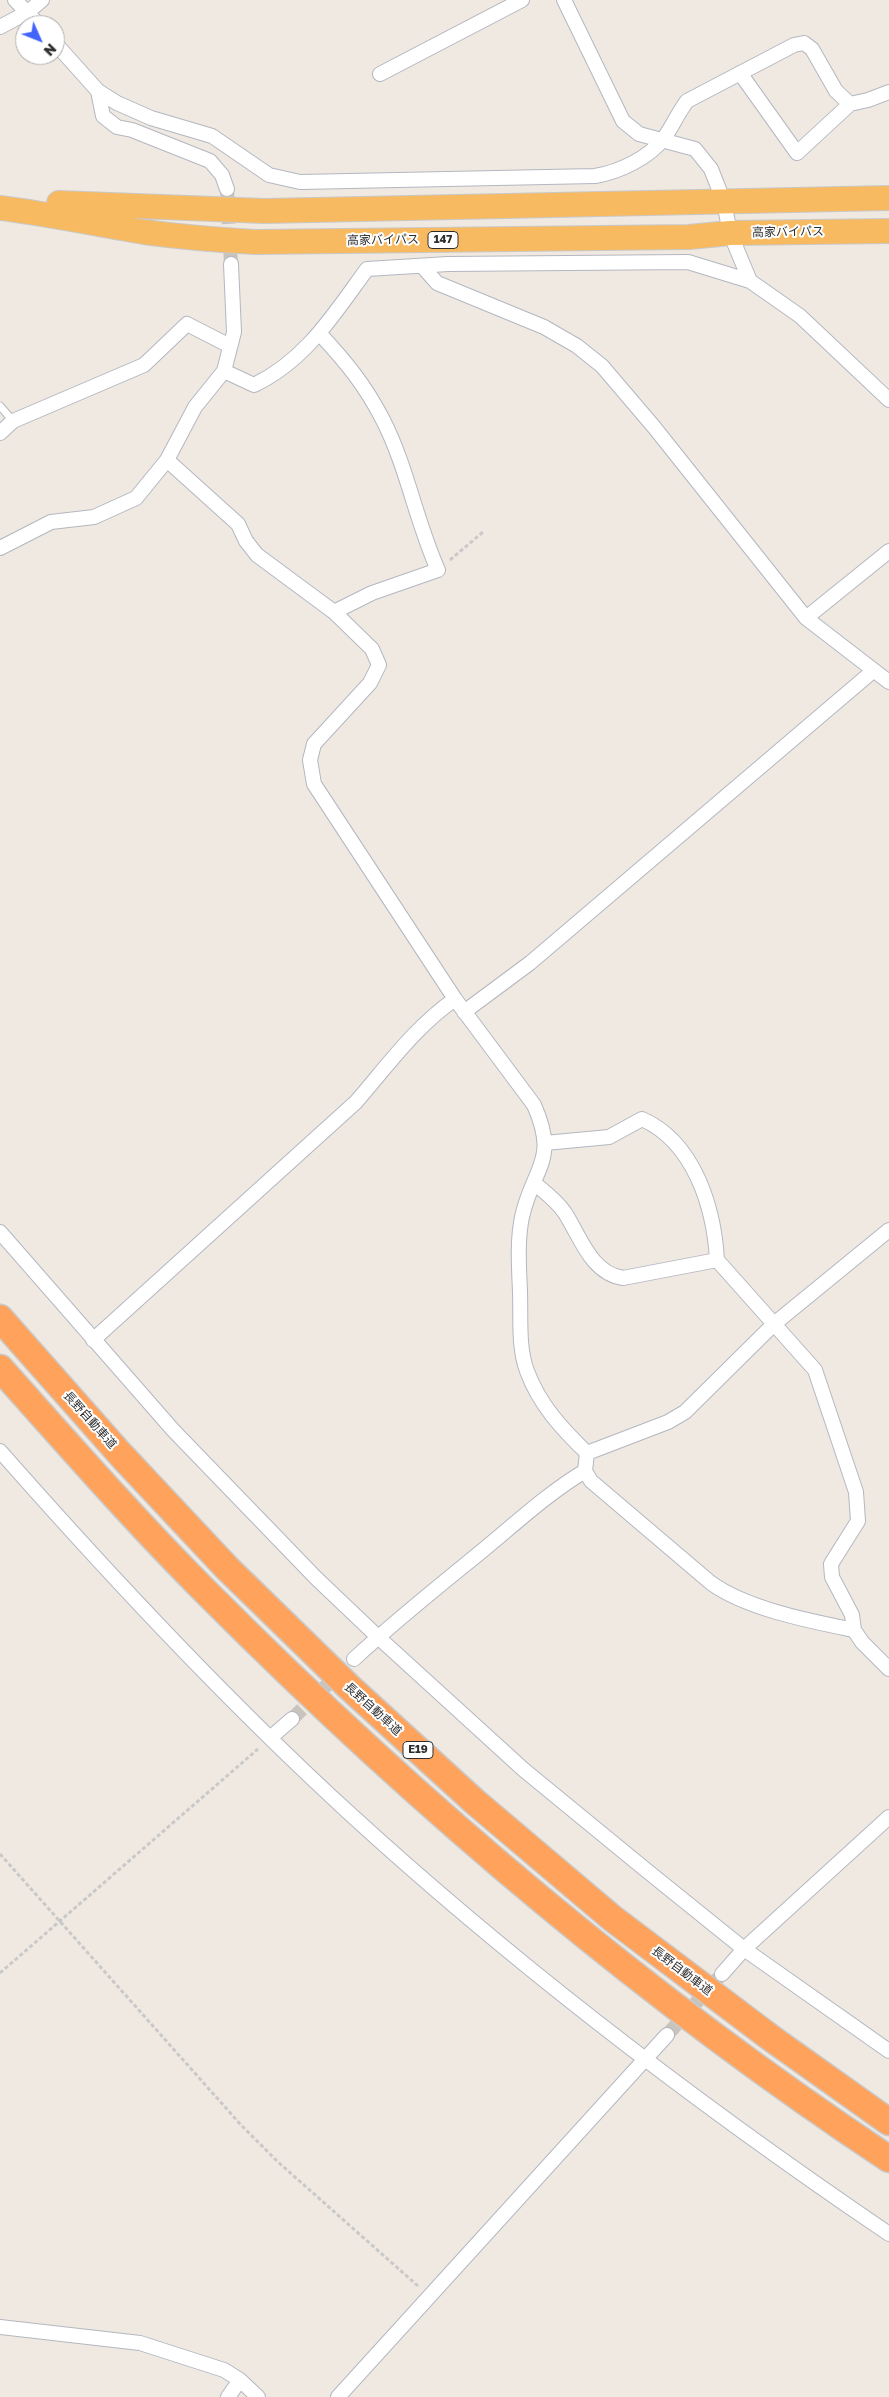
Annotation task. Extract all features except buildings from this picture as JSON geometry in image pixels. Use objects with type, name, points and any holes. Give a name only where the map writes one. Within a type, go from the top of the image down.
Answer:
[{"type":"highway","points":[[0,198],[145,208],[265,211],[889,198]]},
{"type":"highway","name":"高家バイパス","points":[[0,208],[86,220],[143,232],[255,242],[689,237],[730,233],[889,231]]},
{"type":"highway","name":"長野自動車道","points":[[0,1318],[121,1455],[214,1554],[355,1693],[474,1801],[612,1918],[778,2044],[889,2122]]},
{"type":"highway","name":"E19","points":[[0,1368],[98,1478],[205,1592],[321,1705],[449,1823],[598,1947],[748,2062],[889,2159]]},
{"type":"street","points":[[0,27],[22,7],[42,0]]},
{"type":"street","points":[[380,74],[522,0]]},
{"type":"street","points":[[564,0],[623,121],[639,134],[695,149],[711,169],[724,202],[730,233],[750,281]]},
{"type":"street","points":[[65,54],[98,91],[117,103],[151,118],[212,136],[269,175],[300,182],[596,176],[615,173],[638,160],[663,139],[677,114],[687,101],[794,45],[804,43],[812,49],[836,92],[850,104]]},
{"type":"street","points":[[740,73],[797,153],[850,104],[889,92]]},
{"type":"street","points":[[98,91],[103,116],[117,127],[132,130],[210,161],[222,175],[227,189]]},
{"type":"street","points":[[224,371],[254,385],[276,375],[320,334],[367,269],[448,264],[688,262],[750,281],[800,316],[889,400]]},
{"type":"street","points":[[0,548],[51,522],[94,517],[136,498],[167,460],[195,407],[224,371],[234,332],[231,264]]},
{"type":"street","points":[[423,267],[436,283],[544,327],[577,346],[602,366],[654,427],[806,618],[889,682]]},
{"type":"street","points":[[0,433],[13,421],[144,366],[187,324],[230,346]]},
{"type":"street","points":[[320,334],[354,371],[383,420],[401,463],[423,537],[438,570],[372,593],[334,612]]},
{"type":"street","points":[[167,460],[238,524],[246,541],[258,555],[334,612],[372,649],[378,665],[370,683],[314,744],[310,760],[314,784],[455,999],[534,1105],[542,1124],[545,1143],[543,1164],[522,1216],[518,1250],[522,1348],[526,1370],[539,1397],[563,1430],[587,1453]]},
{"type":"street","points":[[806,618],[889,551]]},
{"type":"street","points":[[464,1012],[530,963],[874,671]]},
{"type":"street","points":[[93,1340],[356,1102],[388,1060],[416,1031],[455,999]]},
{"type":"street","points":[[545,1143],[610,1137],[642,1119],[657,1126],[678,1146],[691,1165],[710,1213],[717,1260],[815,1370],[856,1492],[858,1521],[831,1564],[832,1577],[852,1615],[854,1630],[862,1642],[889,1669]]},
{"type":"street","points":[[534,1183],[556,1200],[565,1213],[585,1252],[611,1276],[623,1278],[717,1260]]},
{"type":"street","points":[[587,1453],[668,1422],[685,1412],[774,1324],[889,1230]]},
{"type":"street","points":[[0,1232],[180,1437],[316,1578],[378,1637],[524,1770],[744,1949],[889,2050]]},
{"type":"street","points":[[0,1451],[143,1608],[270,1738],[348,1812],[455,1908],[645,2060],[714,2112],[889,2234]]},
{"type":"street","points":[[587,1453],[585,1471],[591,1481],[711,1583],[729,1596],[801,1618],[854,1630]]},
{"type":"street","points":[[354,1660],[378,1637],[513,1525],[585,1471]]},
{"type":"street","points":[[270,1738],[292,1719]]},
{"type":"street","points":[[722,1974],[744,1949],[889,1817]]},
{"type":"street","points":[[338,2397],[666,2035]]},
{"type":"street","points":[[0,2327],[140,2343],[224,2370],[240,2380],[258,2397]]},
{"type":"street","points":[[228,2397],[240,2380]]},
{"type":"lane","points":[[0,406],[13,421]]},
{"type":"path","points":[[438,570],[483,532]]},
{"type":"path","points":[[0,1973],[270,1738]]},
{"type":"path","points":[[0,1854],[241,2124],[278,2162],[429,2297]]},
{"type":"tunnel","points":[[227,189],[231,264]]},
{"type":"tunnel","points":[[292,1719],[354,1659]]},
{"type":"tunnel","points":[[667,2035],[722,1974]]}]
